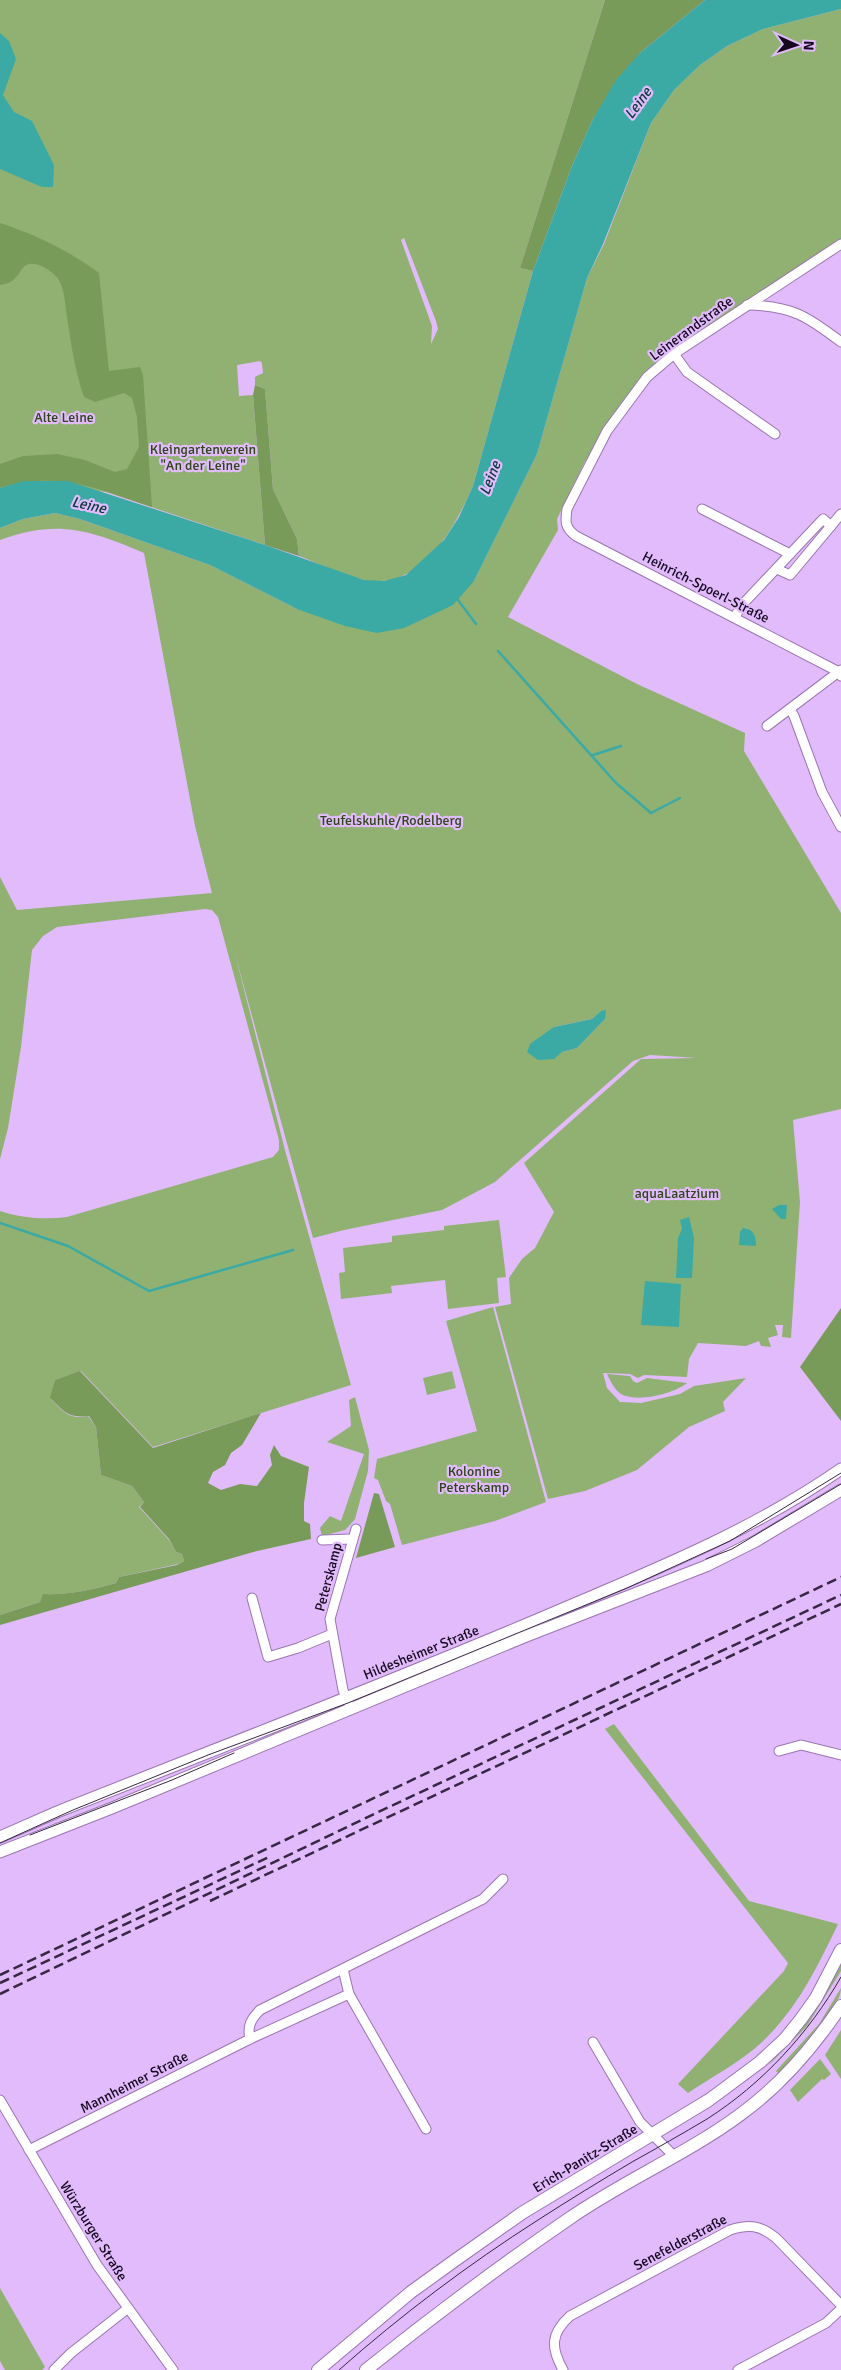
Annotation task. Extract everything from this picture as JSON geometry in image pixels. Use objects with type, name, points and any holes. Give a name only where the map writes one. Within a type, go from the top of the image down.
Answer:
[{"type":"main road","name":"Erich-Panitz-Straße","points":[[318,2370],[411,2292],[522,2213],[652,2135],[735,2082],[784,2039],[816,1998],[841,1950]]},
{"type":"main road","points":[[366,2370],[472,2288],[570,2218],[742,2114],[773,2087],[818,2038],[841,2006]]},
{"type":"street","name":"Leinerandstraße","points":[[565,522],[567,509],[607,431],[647,377],[674,354],[841,244]]},
{"type":"street","points":[[747,305],[777,307],[807,317],[841,342]]},
{"type":"street","points":[[674,354],[687,372],[775,434]]},
{"type":"street","points":[[702,509],[790,554]]},
{"type":"street","points":[[777,569],[790,575],[841,514]]},
{"type":"street","points":[[736,617],[741,606],[823,518],[831,526]]},
{"type":"street","name":"Heinrich-Spoerl-Straße","points":[[565,522],[567,530],[576,536],[736,617],[840,673]]},
{"type":"street","points":[[767,726],[840,673]]},
{"type":"street","points":[[790,709],[822,792],[841,827]]},
{"type":"street","name":"Hildesheimer Straße","points":[[0,1852],[88,1818],[719,1541],[764,1517],[841,1469]]},
{"type":"street","name":"Hildesheimer Straße","points":[[0,1837],[191,1758],[348,1704],[706,1566],[756,1541],[841,1490]]},
{"type":"street","name":"Peterskamp","points":[[348,1704],[330,1619],[332,1604],[356,1528]]},
{"type":"street","points":[[322,1540],[352,1539]]},
{"type":"street","points":[[252,1598],[268,1657],[298,1648],[332,1634]]},
{"type":"street","points":[[779,1751],[801,1744],[841,1755]]},
{"type":"street","points":[[250,2039],[248,2030],[252,2018],[260,2010],[483,1899],[503,1880]]},
{"type":"street","points":[[344,1969],[349,1994],[426,2129]]},
{"type":"street","name":"Mannheimer Straße","points":[[29,2150],[250,2039],[349,1994]]},
{"type":"street","points":[[593,2042],[640,2122],[674,2156]]},
{"type":"street","name":"Würzburger Straße","points":[[0,2100],[97,2265],[173,2370]]},
{"type":"street","name":"Senefelderstraße","points":[[564,2370],[556,2356],[555,2336],[560,2325],[570,2316],[730,2230],[744,2226],[756,2225],[764,2228],[841,2305]]},
{"type":"street","points":[[54,2370],[71,2353],[127,2308]]},
{"type":"street","points":[[738,2370],[826,2323],[841,2309]]},
{"type":"green space","points":[[0,0],[605,0],[520,268],[533,271],[473,486],[445,538],[419,566],[402,576],[384,581],[364,580],[299,556],[297,539],[273,489],[265,389],[255,385],[255,377],[263,373],[260,361],[237,365],[239,396],[253,395],[265,545],[106,492],[24,481],[0,488]],"holes":[[[404,238],[438,329],[431,344],[432,326],[401,240]]]},
{"type":"green space","points":[[841,9],[841,239],[669,351],[645,374],[622,402],[584,463],[557,519],[558,530],[508,617],[637,684],[745,733],[744,751],[841,913],[841,1109],[793,1120],[800,1202],[791,1338],[782,1337],[783,1325],[775,1325],[778,1335],[768,1338],[771,1347],[761,1346],[759,1341],[746,1346],[698,1343],[689,1359],[687,1377],[644,1375],[638,1378],[630,1374],[603,1373],[607,1388],[620,1402],[641,1403],[680,1394],[694,1386],[746,1378],[723,1402],[725,1411],[689,1427],[637,1470],[585,1491],[548,1499],[495,1307],[511,1304],[509,1278],[522,1259],[535,1248],[554,1212],[524,1163],[641,1059],[697,1058],[650,1055],[633,1061],[495,1182],[442,1210],[313,1238],[235,954],[286,1154],[351,1385],[153,1447],[81,1371],[55,1380],[51,1399],[67,1414],[76,1417],[88,1416],[96,1427],[101,1475],[132,1486],[144,1502],[139,1507],[169,1540],[176,1552],[182,1554],[184,1561],[119,1577],[116,1583],[98,1588],[71,1593],[44,1594],[40,1602],[0,1615],[0,1211],[33,1218],[67,1217],[273,1157],[279,1150],[279,1140],[218,917],[212,910],[205,909],[57,927],[43,936],[32,950],[21,1047],[8,1128],[0,1159],[0,877],[17,910],[212,893],[195,826],[144,553],[107,538],[73,530],[39,530],[0,540],[0,528],[23,519],[55,513],[80,519],[210,565],[297,609],[474,581],[537,454],[587,278],[604,244],[651,123],[674,90],[700,65],[727,46],[763,29]],"holes":[[[601,1011],[605,1019],[577,1048],[562,1052],[554,1027],[592,1019]]]},
{"type":"green space","points":[[499,1220],[506,1277],[497,1278],[499,1303],[448,1309],[445,1280],[391,1286],[392,1293],[341,1299],[339,1273],[345,1272],[343,1248],[392,1242],[392,1236],[444,1230],[444,1226]]},
{"type":"green space","name":"Kolonine Peterskamp","points":[[493,1307],[546,1502],[495,1521],[402,1545],[390,1504],[386,1501],[378,1480],[374,1478],[377,1459],[477,1431],[446,1321]]},
{"type":"green space","points":[[452,1371],[456,1388],[427,1395],[423,1378]]},
{"type":"green space","points":[[607,1374],[630,1376],[637,1383],[647,1378],[687,1383],[664,1394],[637,1398],[628,1397],[621,1394],[615,1388]]},
{"type":"green space","points":[[355,1397],[369,1450],[368,1471],[355,1519],[345,1530],[322,1536],[320,1528],[330,1516],[341,1521],[364,1454],[327,1442],[351,1426],[349,1400]]},
{"type":"green space","points":[[614,1724],[749,1901],[838,1924],[796,2002],[774,2030],[745,2056],[688,2093],[678,2084],[784,1971],[788,1963],[605,1729]]},
{"type":"green space","points":[[841,1962],[841,1971],[807,2026],[769,2065]]},
{"type":"green space","points":[[841,1988],[839,1997],[825,2020],[779,2074],[776,2071],[819,2024]]},
{"type":"green space","points":[[841,2030],[841,2079],[825,2055]]},
{"type":"green space","points":[[820,2059],[831,2074],[824,2080],[822,2079],[798,2102],[790,2090]]},
{"type":"green space","points":[[0,2288],[45,2367],[42,2370],[5,2370],[0,2361]]},
{"type":"shaded area","points":[[605,0],[705,0],[640,53],[593,119],[572,166],[533,271],[520,268]]},
{"type":"shaded area","points":[[0,223],[51,244],[76,257],[99,273],[109,371],[140,367],[143,375],[152,507],[95,488],[60,481],[21,483],[0,488],[0,464],[23,456],[57,454],[85,460],[115,472],[127,469],[139,447],[137,417],[132,398],[124,393],[95,402],[84,397],[70,337],[64,294],[57,277],[42,266],[29,264],[11,281],[0,285]]},
{"type":"shaded area","points":[[255,385],[265,389],[273,489],[297,539],[299,556],[265,545],[253,395]]},
{"type":"shaded area","points":[[841,1308],[841,1421],[800,1367]]},
{"type":"shaded area","points":[[80,1371],[153,1448],[261,1413],[242,1445],[231,1453],[225,1465],[213,1472],[208,1483],[221,1490],[240,1484],[257,1486],[272,1465],[270,1455],[274,1445],[281,1456],[309,1467],[304,1503],[304,1521],[310,1524],[311,1539],[257,1551],[0,1625],[0,1615],[40,1602],[43,1594],[71,1593],[98,1588],[116,1583],[119,1577],[177,1565],[184,1561],[182,1554],[176,1552],[169,1539],[140,1507],[144,1502],[132,1486],[101,1475],[96,1427],[89,1416],[71,1415],[50,1398],[55,1380]]},
{"type":"shaded area","points":[[374,1493],[379,1494],[395,1547],[356,1558]]},
{"type":"water","name":"Leine","points":[[705,0],[841,0],[841,9],[763,29],[727,46],[700,65],[674,90],[651,123],[603,244],[587,278],[537,454],[474,581],[453,605],[404,628],[377,633],[345,626],[297,609],[210,565],[80,519],[55,513],[23,519],[0,528],[0,488],[24,481],[68,481],[265,545],[364,580],[384,581],[406,575],[444,540],[459,517],[473,486],[533,271],[572,166],[593,119],[616,80],[640,53]]},
{"type":"water","points":[[0,33],[9,41],[16,59],[3,95],[14,112],[32,121],[54,165],[53,187],[42,187],[0,169]]},
{"type":"water","points":[[606,1010],[605,1019],[577,1048],[562,1052],[554,1059],[538,1060],[527,1052],[530,1044],[554,1027],[592,1019],[601,1011]]},
{"type":"water","points":[[779,1205],[787,1205],[786,1219],[781,1219],[772,1209]]},
{"type":"water","points":[[689,1217],[694,1238],[692,1278],[676,1278],[678,1238],[682,1229],[680,1220]]},
{"type":"water","points":[[743,1228],[750,1230],[754,1234],[756,1246],[739,1245],[740,1232]]},
{"type":"water","points":[[645,1281],[681,1284],[679,1327],[641,1325]]},
{"type":"waterway","points":[[458,600],[476,624]]},
{"type":"waterway","points":[[498,651],[616,783],[651,813],[680,798]]},
{"type":"waterway","points":[[593,755],[621,746]]},
{"type":"waterway","points":[[0,1223],[68,1246],[149,1291],[293,1250]]},
{"type":"tram line","points":[[0,1843],[73,1810],[208,1755],[348,1703],[627,1588],[730,1541],[841,1473]]},
{"type":"tram line","points":[[706,1559],[732,1549],[841,1484]]},
{"type":"tram line","points":[[30,1835],[172,1780],[234,1753]]},
{"type":"tram line","points":[[339,2370],[411,2310],[487,2254],[573,2198],[707,2119],[747,2090],[783,2056],[799,2037],[841,1977]]},
{"type":"railway","points":[[0,1975],[841,1577]]},
{"type":"railway","points":[[0,1994],[374,1814],[841,1595]]},
{"type":"railway","points":[[210,1901],[841,1604]]},
{"type":"railway","points":[[0,1983],[271,1856]]},
{"type":"park label","name":"Alte Leine","points":[[64,417]]},
{"type":"park label","name":"Kleingartenverein \"An der Leine\"","points":[[203,458]]},
{"type":"park label","name":"Teufelskuhle/Rodelberg","points":[[391,820]]},
{"type":"park label","name":"aquaLaatzium","points":[[677,1193]]}]
